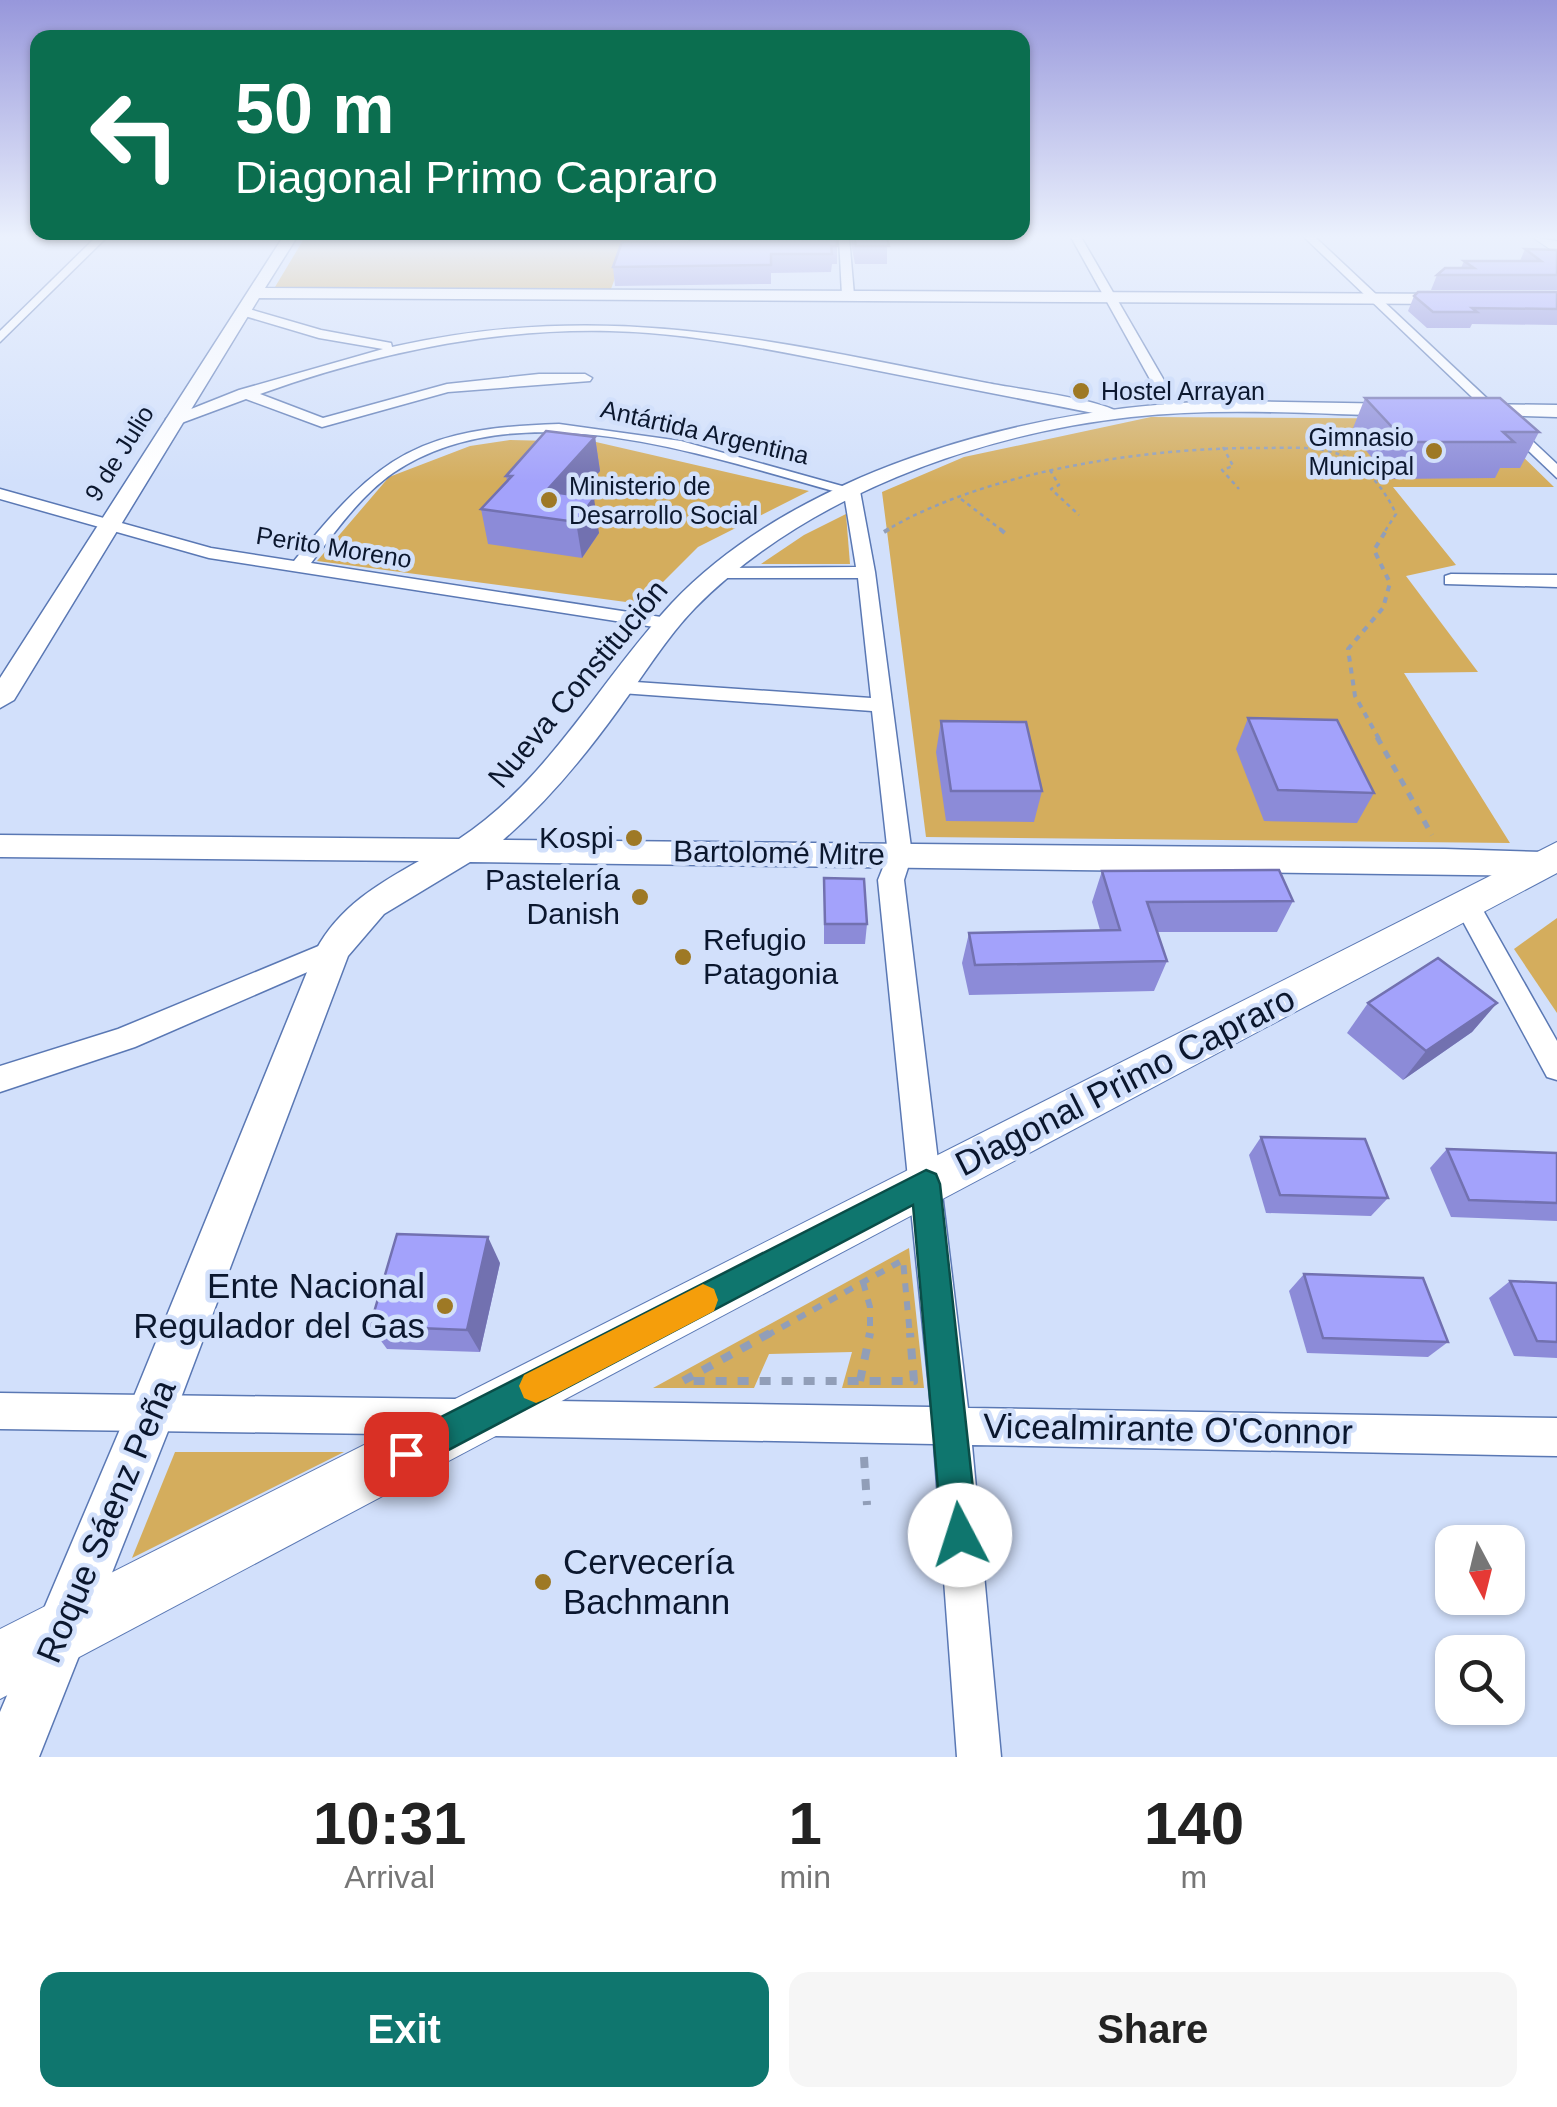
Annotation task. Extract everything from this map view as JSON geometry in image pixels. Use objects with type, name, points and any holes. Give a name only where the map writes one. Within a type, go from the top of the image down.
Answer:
[{"type":"main road","name":"Diagonal Primo Capraro","points":[[0,1664],[926,1184],[1456,881],[1552,861]]},
{"type":"street","points":[[0,338],[19,319]]},
{"type":"street","name":"9 de Julio","points":[[0,700],[237,319]]},
{"type":"street","points":[[269,319],[319,334],[396,347]]},
{"type":"street","points":[[576,326],[579,319]]},
{"type":"street","points":[[1123,319],[1174,408]]},
{"type":"street","points":[[1396,319],[1557,472]]},
{"type":"street","points":[[171,422],[244,393],[396,347],[576,326],[743,340],[1113,414]]},
{"type":"street","points":[[244,393],[322,423],[447,388],[539,378],[585,378]]},
{"type":"street","name":"Nueva Constitución","points":[[0,1079],[125,1039],[333,950],[357,919],[468,850],[506,820],[578,745],[666,623],[717,573],[792,523],[852,491],[984,443],[1053,424],[1113,414],[1174,408],[1557,411]]},
{"type":"street","name":"Antártida Argentina","points":[[298,568],[370,483],[393,466],[442,444],[492,432],[537,428],[596,432],[852,491]]},
{"type":"street","points":[[852,491],[866,572],[900,854],[891,880],[951,1424],[979,1757]]},
{"type":"street","name":"Perito Moreno","points":[[0,494],[209,552],[666,623]]},
{"type":"street","points":[[717,573],[866,572]]},
{"type":"street","points":[[1451,580],[1557,581]]},
{"type":"street","points":[[622,687],[882,705]]},
{"type":"street","name":"Bartolomé Mitre","points":[[0,846],[900,854],[1456,881]]},
{"type":"street","points":[[1456,881],[1557,1068]]},
{"type":"street","name":"Roque Sáenz Peña","points":[[10,1757],[152,1412],[333,950]]},
{"type":"street","name":"Vicealmirante O'Connor","points":[[0,1411],[1557,1437]]},
{"type":"path","points":[[1223,447],[1233,466],[1222,470],[1239,489]]},
{"type":"path","points":[[862,546],[891,528],[960,498],[1050,470],[1152,452],[1223,447],[1334,453],[1352,462],[1390,498],[1396,514],[1374,550],[1390,583],[1383,608],[1348,649],[1354,696],[1456,881]]},
{"type":"path","points":[[1050,470],[1059,485],[1052,489],[1079,515]]},
{"type":"path","points":[[960,498],[1006,534]]},
{"type":"path","points":[[903,1260],[914,1382],[860,1382],[683,1381],[903,1260]]},
{"type":"path","points":[[860,1382],[873,1326],[871,1301],[863,1282]]},
{"type":"shaded area","points":[[1151,417],[1484,419],[1554,487],[1393,487],[1456,565],[1406,576],[1478,672],[1404,673],[1510,843],[926,837],[882,492],[964,457]]},
{"type":"shaded area","points":[[510,440],[596,442],[809,491],[698,547],[641,604],[317,561],[389,477],[470,446]]},
{"type":"shaded area","points":[[846,514],[850,564],[761,564],[804,535]]},
{"type":"shaded area","points":[[1557,918],[1557,1013],[1514,949]]},
{"type":"shaded area","points":[[909,1248],[924,1388],[842,1388],[852,1352],[769,1354],[754,1388],[653,1388]]},
{"type":"shaded area","points":[[175,1452],[344,1452],[132,1558]]},
{"type":"building","points":[[1365,398],[1500,398],[1539,432],[1503,432],[1514,442],[1406,442]]},
{"type":"building","points":[[546,431],[595,437],[546,491],[594,498],[576,522],[481,509],[512,476],[506,476]]},
{"type":"building","points":[[1248,718],[1337,720],[1374,793],[1278,790]]},
{"type":"building","points":[[941,721],[1026,722],[1042,791],[951,791]]},
{"type":"building","points":[[1279,870],[1293,901],[1147,902],[1167,961],[975,965],[969,933],[1120,930],[1102,871]]},
{"type":"building","points":[[824,878],[864,879],[867,924],[825,924]]},
{"type":"building","points":[[1438,958],[1497,1003],[1426,1051],[1368,1003]]},
{"type":"building","points":[[1261,1137],[1365,1139],[1388,1198],[1280,1195]]},
{"type":"building","points":[[1447,1149],[1557,1153],[1557,1203],[1469,1200]]},
{"type":"building","points":[[397,1234],[488,1237],[467,1330],[370,1326]]},
{"type":"building","points":[[1304,1274],[1423,1278],[1448,1342],[1323,1338]]},
{"type":"building","points":[[1510,1281],[1557,1283],[1557,1342],[1537,1341]]},
{"type":"slow traffic","points":[[536,1386],[703,1300]]},
{"type":"place","name":"Hostel Arrayan","points":[[1081,391]]},
{"type":"place","name":"Gimnasio Municipal","points":[[1434,451]]},
{"type":"place","name":"Ministerio de Desarrollo Social","points":[[549,500]]},
{"type":"place","name":"Kospi","points":[[634,838]]},
{"type":"place","name":"Pastelería Danish","points":[[640,897]]},
{"type":"place","name":"Refugio Patagonia","points":[[683,957]]},
{"type":"place","name":"Ente Nacional Regulador del Gas","points":[[445,1306]]},
{"type":"place","name":"Cervecería Bachmann","points":[[543,1582]]},
{"type":"route","points":[[406,1454],[926,1184],[960,1535]]}]
